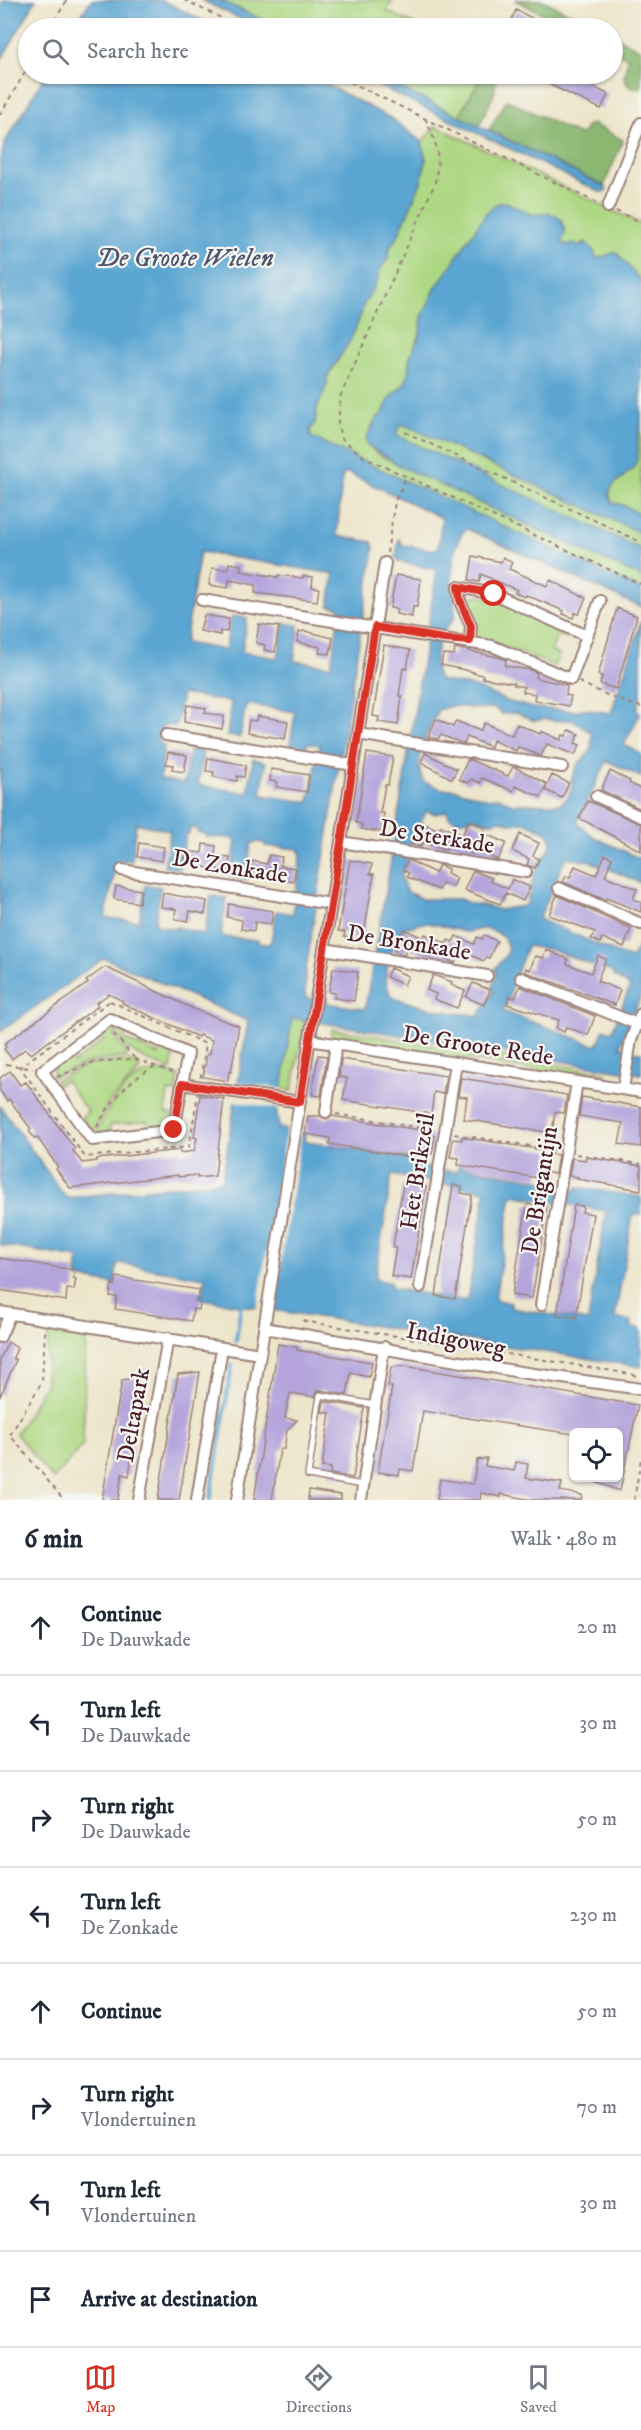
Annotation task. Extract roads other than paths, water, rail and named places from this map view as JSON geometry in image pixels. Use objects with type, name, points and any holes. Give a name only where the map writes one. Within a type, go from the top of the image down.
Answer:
[{"type":"street","points":[[608,207],[641,123]]},
{"type":"street","points":[[237,1500],[295,1128],[295,1101],[312,1024],[324,949],[328,903],[341,842],[350,764],[358,734],[371,626],[385,563]]},
{"type":"street","points":[[470,641],[471,626],[460,600],[458,587],[494,594],[587,636]]},
{"type":"street","points":[[202,600],[444,639],[470,641],[492,646],[571,679],[600,601]]},
{"type":"street","points":[[358,734],[562,768]]},
{"type":"street","points":[[166,735],[350,764]]},
{"type":"street","points":[[596,796],[641,817]]},
{"type":"street","name":"De Sterkade","points":[[341,842],[526,872]]},
{"type":"street","name":"De Zonkade","points":[[122,870],[328,903]]},
{"type":"street","points":[[559,888],[641,924]]},
{"type":"street","name":"De Bronkade","points":[[324,949],[487,976]]},
{"type":"street","points":[[521,978],[616,1015],[637,1020],[623,1089]]},
{"type":"street","points":[[110,1019],[188,1053],[181,1079],[174,1130],[92,1140],[42,1071],[110,1019]]},
{"type":"street","name":"De Groote Rede","points":[[309,1040],[641,1092]]},
{"type":"street","points":[[326,1112],[336,1044]]},
{"type":"street","name":"Het Brikzeil","points":[[420,1287],[456,1063]]},
{"type":"street","points":[[181,1079],[200,1085],[295,1101]]},
{"type":"street","name":"De Brigantijn","points":[[541,1305],[578,1082]]},
{"type":"street","name":"Deltapark","points":[[0,1337],[5,1313],[260,1354]]},
{"type":"street","name":"Indigoweg","points":[[264,1328],[520,1372],[641,1389]]},
{"type":"street","name":"Deltapark","points":[[139,1500],[168,1338]]},
{"type":"street","points":[[362,1500],[384,1347]]},
{"type":"street","points":[[197,1500],[222,1348]]},
{"type":"lane","points":[[363,1485],[308,1475],[320,1395],[376,1405]]},
{"type":"water","points":[[4,0],[36,0],[26,18],[18,18],[18,31],[0,62],[0,7]]},
{"type":"water","points":[[91,0],[161,0],[198,18],[79,18]]},
{"type":"water","points":[[201,0],[220,0],[258,18],[239,18]]},
{"type":"water","name":"De Groote Wielen","points":[[40,84],[326,84],[392,119],[422,142],[426,160],[421,182],[397,238],[390,247],[388,259],[380,269],[377,281],[363,306],[350,341],[327,377],[327,384],[317,408],[315,423],[310,430],[311,437],[641,590],[641,607],[467,529],[459,538],[453,565],[452,588],[455,617],[443,633],[438,646],[435,668],[439,680],[475,687],[507,701],[533,708],[577,711],[582,709],[611,713],[641,621],[641,692],[637,711],[640,714],[624,745],[641,754],[641,777],[607,761],[577,822],[594,837],[641,859],[641,883],[585,859],[584,861],[566,857],[539,919],[631,959],[641,942],[641,995],[620,1046],[641,1053],[641,1074],[292,1018],[282,1089],[276,1108],[279,1128],[304,1133],[305,1141],[421,1160],[420,1166],[457,1172],[458,1166],[545,1181],[544,1185],[576,1191],[577,1187],[641,1197],[641,1215],[633,1214],[615,1318],[632,1321],[631,1327],[641,1329],[641,1367],[201,1299],[199,1297],[200,1292],[203,1292],[205,1278],[118,1263],[114,1284],[77,1278],[78,1258],[0,1245],[0,1106],[66,1198],[222,1181],[248,1021],[104,958],[0,1032],[0,160],[5,142]],"holes":[[[348,473],[442,518],[438,548],[434,550],[403,545],[399,539],[396,557],[399,561],[437,570],[365,1009],[327,1003],[327,999],[307,998],[305,994],[306,969],[374,549],[372,542],[337,536],[344,474]],[[200,552],[334,574],[329,606],[340,608],[331,666],[294,661],[299,625],[284,623],[278,658],[242,652],[247,618],[232,616],[225,650],[185,643]],[[182,694],[231,702],[227,736],[240,737],[246,704],[295,712],[290,745],[306,748],[307,743],[320,745],[309,802],[261,795],[266,762],[253,759],[248,793],[198,785],[203,752],[190,749],[184,783],[160,779],[164,746],[159,742],[160,728],[166,725],[176,726]],[[451,706],[494,708],[502,714],[517,713],[534,721],[572,720],[592,733],[591,751],[578,764],[571,780],[573,784],[568,797],[560,804],[512,804],[499,797],[489,799],[454,789],[442,789],[424,782],[419,765],[423,745],[438,710]],[[426,811],[435,814],[447,811],[449,817],[457,821],[475,818],[487,823],[501,820],[512,824],[524,822],[547,832],[551,842],[549,850],[538,866],[526,905],[501,910],[471,904],[460,899],[422,899],[406,891],[401,876],[410,846]],[[136,823],[170,831],[164,867],[180,869],[186,834],[189,834],[190,828],[206,834],[206,837],[233,838],[236,842],[230,877],[246,880],[251,844],[255,842],[265,843],[265,846],[299,849],[301,852],[293,914],[276,911],[271,942],[268,944],[258,943],[258,940],[224,937],[221,934],[227,898],[211,896],[205,931],[202,934],[176,927],[175,929],[158,926],[155,923],[161,887],[145,885],[139,921],[105,918],[117,862],[132,861]],[[424,923],[466,932],[483,929],[491,930],[505,940],[507,954],[493,971],[497,972],[492,988],[494,991],[478,1017],[422,1006],[390,995],[385,977],[392,950],[404,928]],[[527,946],[547,948],[614,973],[613,976],[630,986],[612,1032],[604,1029],[597,1046],[503,1011]],[[392,1175],[486,1191],[467,1301],[391,1288],[391,1283],[375,1279]],[[512,1195],[606,1211],[588,1321],[511,1308],[511,1303],[495,1299]]]},
{"type":"water","points":[[375,84],[392,84],[607,189],[600,192]]},
{"type":"water","points":[[506,202],[533,215],[549,213],[561,219],[565,232],[562,242],[568,246],[572,243],[582,246],[585,242],[593,250],[597,259],[616,252],[641,281],[641,427],[637,455],[632,470],[613,486],[610,496],[612,502],[641,515],[641,533],[405,425],[400,425],[396,435],[641,549],[641,577],[404,468],[367,445],[366,439],[375,421],[383,413],[391,396],[404,385],[408,375],[409,360],[420,334],[422,317],[435,289],[487,212],[498,203]]},
{"type":"waterway","points":[[236,1340],[241,1304]]},
{"type":"waterway","points":[[210,1500],[232,1365]]}]
